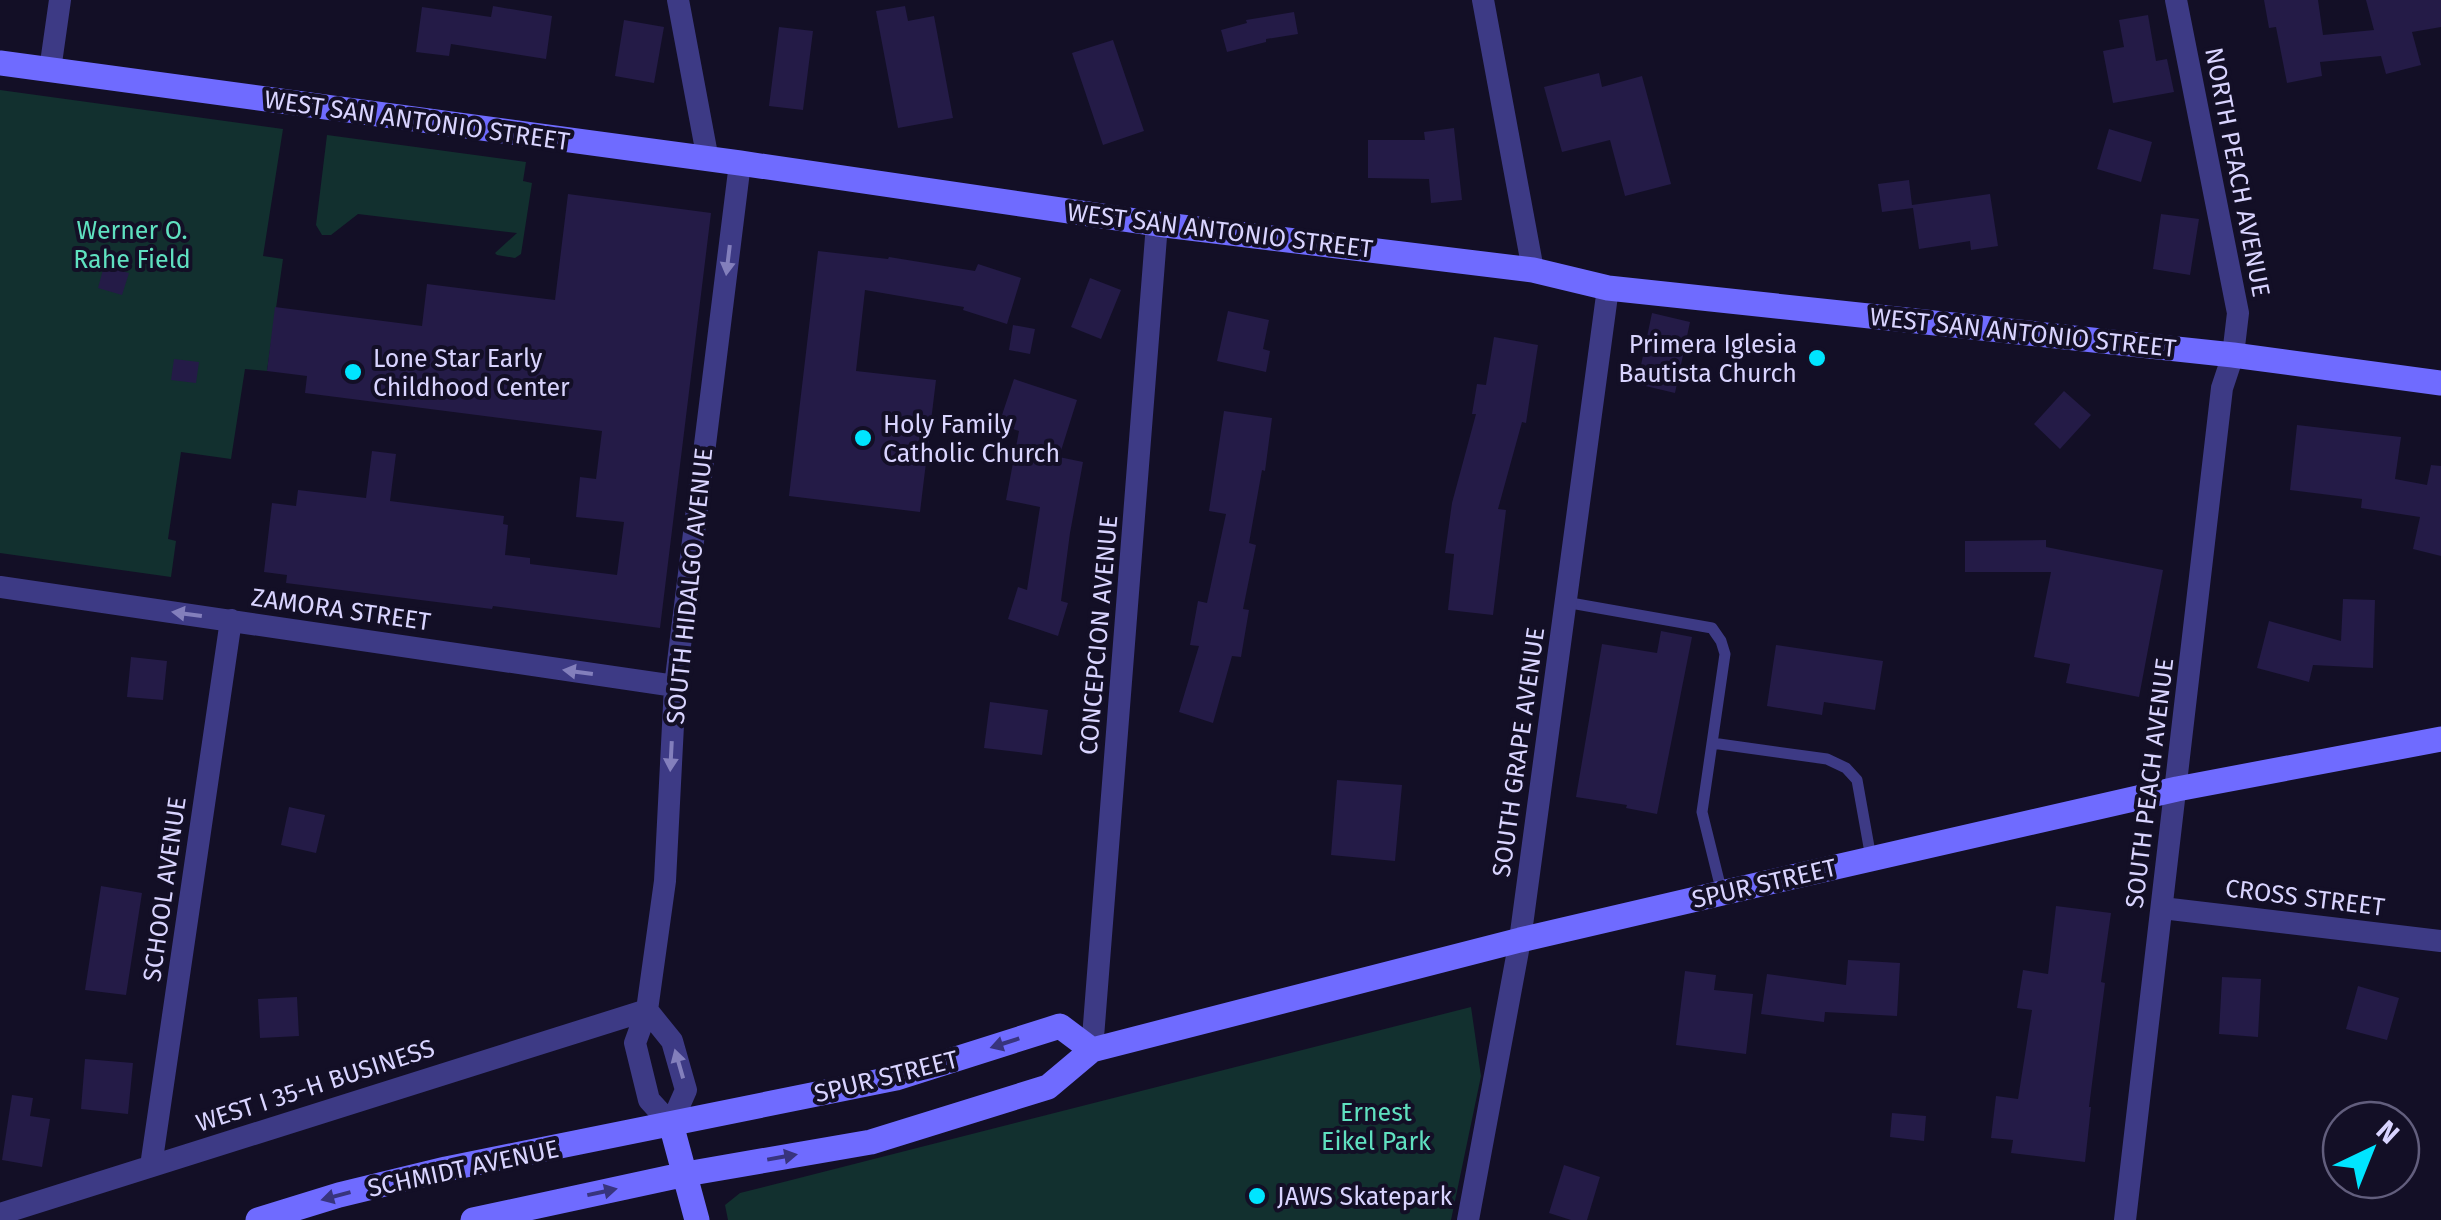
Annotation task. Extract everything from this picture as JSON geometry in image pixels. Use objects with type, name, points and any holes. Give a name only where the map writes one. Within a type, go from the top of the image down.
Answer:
[{"type":"main road","name":"WEST SAN ANTONIO STREET","points":[[0,63],[1158,224],[1533,270],[1608,288],[2233,354],[2441,383]]},
{"type":"main road","name":"SPUR STREET","points":[[686,1174],[871,1142],[1048,1087],[1092,1050],[1520,940],[2177,790],[2441,739]]},
{"type":"main road","name":"SPUR STREET","points":[[670,1124],[896,1078],[1060,1026],[1092,1050]]},
{"type":"main road","name":"SOUTH HIDALGO AVENUE","points":[[670,1124],[697,1220]]},
{"type":"main road","name":"SCHMIDT AVENUE","points":[[258,1220],[338,1195],[446,1169],[670,1124]]},
{"type":"main road","name":"SCHMIDT AVENUE","points":[[472,1220],[686,1174]]},
{"type":"street","points":[[50,70],[60,0]]},
{"type":"street","points":[[678,0],[708,160]]},
{"type":"street","points":[[1483,0],[1533,270]]},
{"type":"street","name":"NORTH PEACH AVENUE","points":[[2176,0],[2238,313],[2233,354]]},
{"type":"street","name":"SOUTH HIDALGO AVENUE","points":[[670,1124],[649,1100],[635,1042],[646,1010],[665,881],[674,686],[740,163]]},
{"type":"street","name":"CONCEPCION AVENUE","points":[[1092,1050],[1158,224]]},
{"type":"street","name":"SOUTH GRAPE AVENUE","points":[[1468,1220],[1520,940],[1608,288]]},
{"type":"street","name":"SOUTH PEACH AVENUE","points":[[2125,1220],[2222,388],[2233,354]]},
{"type":"street","name":"ZAMORA STREET","points":[[0,587],[674,686]]},
{"type":"street","name":"SCHOOL AVENUE","points":[[152,1166],[231,620]]},
{"type":"street","name":"CROSS STREET","points":[[2162,908],[2441,941]]},
{"type":"street","points":[[646,1010],[672,1041],[686,1090],[670,1124]]},
{"type":"street","name":"WEST I 35-H BUSINESS","points":[[0,1214],[646,1010]]},
{"type":"lane","points":[[1566,602],[1712,628],[1721,641],[1725,654],[1702,812],[1722,892]]},
{"type":"lane","points":[[1712,742],[1827,759],[1846,768],[1857,780],[1871,858]]},
{"type":"green space","name":"Werner O. Rahe Field","points":[[0,90],[283,129],[263,256],[283,259],[267,371],[245,369],[231,459],[181,452],[168,539],[176,541],[171,577],[0,553]]},
{"type":"green space","points":[[327,135],[526,162],[523,181],[532,183],[521,254],[515,258],[495,253],[517,233],[358,214],[331,235],[322,235],[316,225]]},
{"type":"green space","name":"Ernest Eikel Park","points":[[1471,1007],[1481,1076],[1451,1220],[728,1220],[725,1205],[740,1193]]},
{"type":"building","points":[[2264,0],[2318,0],[2323,35],[2374,30],[2366,0],[2441,0],[2441,27],[2412,32],[2421,65],[2386,74],[2381,56],[2320,62],[2322,76],[2287,83],[2276,27],[2269,28]]},
{"type":"building","points":[[493,6],[552,16],[546,59],[451,44],[449,56],[416,52],[422,7],[491,17]]},
{"type":"building","points":[[905,6],[908,21],[934,16],[953,118],[898,128],[876,11]]},
{"type":"building","points":[[1294,12],[1298,34],[1266,39],[1227,52],[1221,30],[1247,23],[1246,20]]},
{"type":"building","points":[[2148,15],[2156,61],[2167,59],[2174,92],[2113,103],[2103,51],[2124,47],[2119,20]]},
{"type":"building","points":[[624,20],[664,27],[654,83],[615,76]]},
{"type":"building","points":[[779,27],[813,31],[803,110],[769,106]]},
{"type":"building","points":[[1113,40],[1144,131],[1103,145],[1072,53]]},
{"type":"building","points":[[1599,73],[1602,87],[1642,76],[1671,184],[1625,196],[1610,140],[1562,152],[1544,87]]},
{"type":"building","points":[[1454,128],[1462,200],[1431,203],[1429,179],[1368,178],[1368,140],[1425,140],[1424,132]]},
{"type":"building","points":[[2109,129],[2152,142],[2141,182],[2097,169]]},
{"type":"building","points":[[1909,180],[1912,205],[1990,194],[1998,246],[1971,250],[1970,241],[1919,249],[1913,208],[1882,212],[1878,184]]},
{"type":"building","points":[[568,194],[711,213],[660,628],[286,583],[287,575],[264,572],[272,503],[296,506],[298,490],[366,498],[372,451],[396,454],[390,501],[504,516],[503,524],[508,525],[505,555],[530,558],[530,564],[617,575],[624,522],[576,517],[580,477],[596,479],[602,431],[305,393],[307,376],[267,371],[275,307],[422,326],[427,284],[555,300]]},
{"type":"building","points":[[2161,214],[2199,219],[2190,275],[2153,269]]},
{"type":"building","name":"Holy Family Catholic Church","points":[[818,251],[889,257],[975,271],[978,264],[1021,278],[1007,324],[963,310],[964,307],[865,290],[856,371],[936,380],[920,512],[789,496]]},
{"type":"building","points":[[104,266],[129,273],[122,295],[98,288]]},
{"type":"building","points":[[1090,278],[1121,290],[1101,339],[1071,327]]},
{"type":"building","points":[[1228,311],[1269,320],[1263,349],[1270,351],[1266,372],[1217,361]]},
{"type":"building","points":[[1652,313],[1690,322],[1675,393],[1637,384]]},
{"type":"building","points":[[1013,325],[1035,329],[1030,354],[1009,350]]},
{"type":"building","points":[[1494,337],[1538,345],[1526,423],[1522,422],[1498,509],[1506,510],[1493,615],[1448,610],[1454,554],[1445,553],[1452,503],[1476,414],[1472,414],[1477,384],[1486,385]]},
{"type":"building","points":[[174,359],[199,362],[196,383],[171,380]]},
{"type":"building","points":[[1014,379],[1077,400],[1059,457],[1083,462],[1061,601],[1068,603],[1058,636],[1008,619],[1018,587],[1027,590],[1040,507],[1006,500],[1019,431],[999,424]]},
{"type":"building","points":[[2064,391],[2091,415],[2060,449],[2034,424]]},
{"type":"building","points":[[1224,411],[1272,418],[1249,543],[1256,545],[1243,609],[1249,610],[1241,657],[1232,656],[1213,723],[1179,712],[1199,646],[1190,645],[1198,601],[1207,603],[1226,514],[1209,511]]},
{"type":"building","points":[[2297,425],[2401,437],[2395,479],[2427,485],[2431,465],[2441,466],[2441,556],[2413,549],[2420,517],[2361,508],[2362,499],[2290,490]]},
{"type":"building","points":[[2046,540],[2046,547],[2163,570],[2139,697],[2066,683],[2070,664],[2034,657],[2051,572],[1965,572],[1965,541]]},
{"type":"building","points":[[2343,599],[2375,600],[2373,668],[2313,665],[2309,682],[2257,668],[2269,621],[2341,641]]},
{"type":"building","points":[[1661,631],[1692,637],[1657,814],[1576,797],[1602,644],[1657,653]]},
{"type":"building","points":[[1776,645],[1883,661],[1875,710],[1824,702],[1822,715],[1767,706]]},
{"type":"building","points":[[131,657],[167,661],[163,700],[127,697]]},
{"type":"building","points":[[990,702],[1048,710],[1042,755],[984,748]]},
{"type":"building","points":[[1337,780],[1402,785],[1395,861],[1331,855]]},
{"type":"building","points":[[289,807],[325,815],[316,853],[281,845]]},
{"type":"building","points":[[101,886],[142,893],[126,995],[85,990]]},
{"type":"building","points":[[2056,906],[2111,913],[2085,1162],[2011,1153],[2013,1140],[1991,1138],[1996,1096],[2018,1099],[2032,1010],[2017,1008],[2023,970],[2048,974]]},
{"type":"building","points":[[1848,960],[1900,963],[1897,1016],[1825,1012],[1824,1022],[1761,1014],[1767,974],[1846,985]]},
{"type":"building","points":[[1685,971],[1716,975],[1714,990],[1753,994],[1746,1054],[1676,1045]]},
{"type":"building","points":[[2222,977],[2261,979],[2258,1037],[2219,1034]]},
{"type":"building","points":[[2358,986],[2399,998],[2387,1040],[2346,1029]]},
{"type":"building","points":[[297,997],[299,1036],[260,1038],[258,999]]},
{"type":"building","points":[[85,1059],[133,1063],[128,1114],[81,1109]]},
{"type":"building","points":[[12,1095],[33,1098],[30,1116],[50,1119],[42,1167],[2,1160]]},
{"type":"building","points":[[1892,1113],[1926,1116],[1924,1141],[1890,1137]]},
{"type":"building","points":[[1564,1165],[1600,1177],[1587,1220],[1549,1213]]},
{"type":"place","name":"Primera Iglesia Bautista Church","points":[[1817,358]]},
{"type":"place","name":"Lone Star Early Childhood Center","points":[[353,372]]},
{"type":"place","name":"Holy Family Catholic Church","points":[[863,438]]},
{"type":"place","name":"JAWS Skatepark","points":[[1257,1196]]}]
